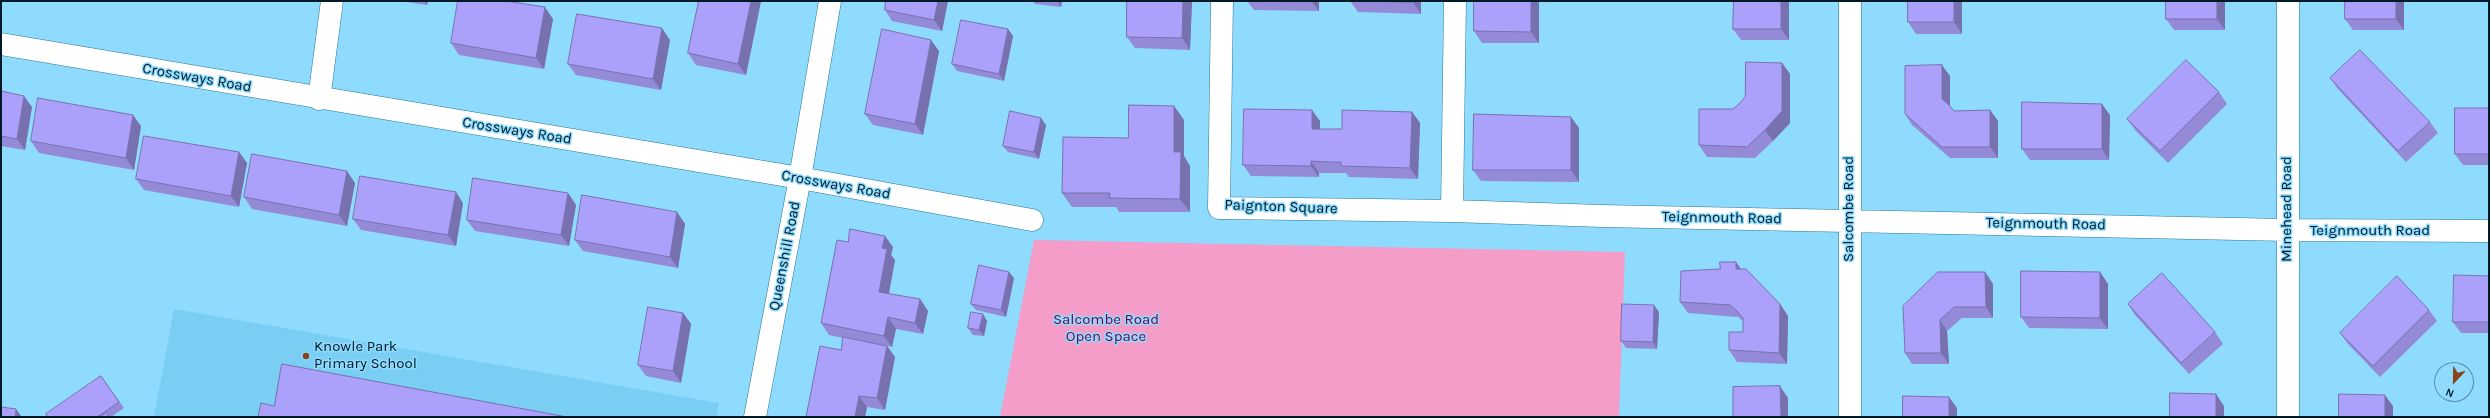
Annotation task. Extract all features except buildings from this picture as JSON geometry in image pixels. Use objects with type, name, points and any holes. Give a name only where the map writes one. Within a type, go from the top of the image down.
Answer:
[{"type":"street","points":[[319,99],[332,1]]},
{"type":"street","name":"Queenshill Road","points":[[755,417],[800,178],[830,1]]},
{"type":"street","name":"Paignton Square","points":[[1222,1],[1219,208],[1452,211],[1602,216]]},
{"type":"street","points":[[1452,211],[1455,1]]},
{"type":"street","name":"Salcombe Road","points":[[1850,1],[1850,417]]},
{"type":"street","name":"Minehead Road","points":[[2288,1],[2286,230],[2288,417]]},
{"type":"street","name":"Crossways Road","points":[[1,44],[319,99],[800,178],[1032,220]]},
{"type":"street","name":"Teignmouth Road","points":[[1602,216],[2286,230],[2489,231]]},
{"type":"shaded area","name":"Knowle Park Primary School","points":[[174,309],[719,403],[716,417],[154,417]]},
{"type":"green space","name":"Salcombe Road Open Space","points":[[1034,240],[1625,252],[1619,417],[1000,417]]},
{"type":"place","name":"Knowle Park Primary School","points":[[306,356]]}]
